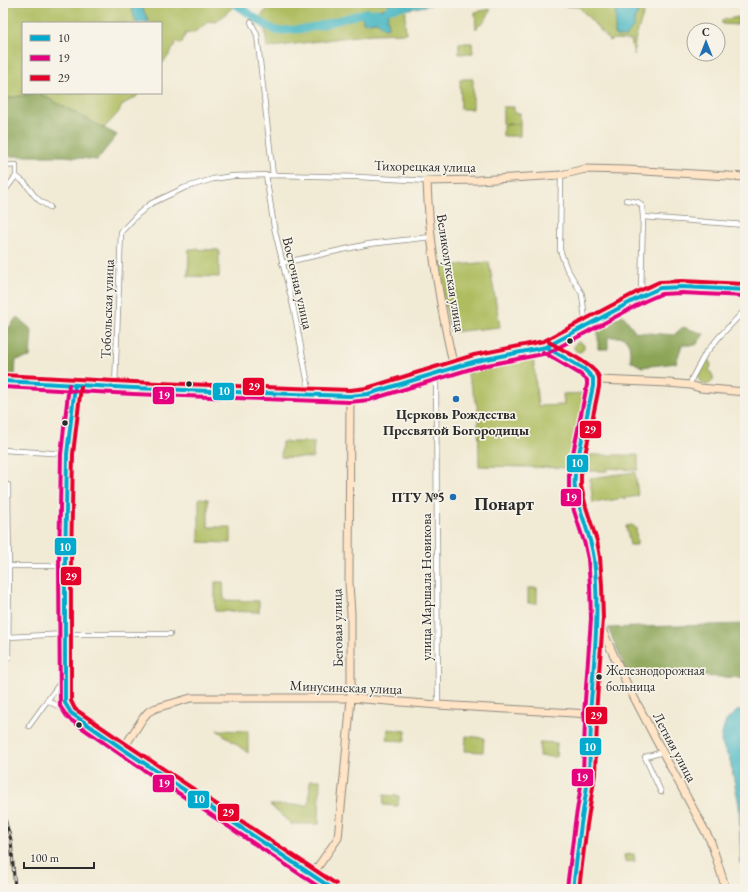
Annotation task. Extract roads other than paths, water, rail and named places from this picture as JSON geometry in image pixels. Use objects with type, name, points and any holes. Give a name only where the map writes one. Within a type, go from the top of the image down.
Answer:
[{"type":"main road","points":[[3,381],[75,386],[310,395],[350,396],[368,394],[476,361],[546,347],[656,290],[682,287],[745,290]]},
{"type":"street","points":[[251,22],[257,35],[272,175]]},
{"type":"street","points":[[3,166],[16,165],[16,176],[3,193]]},
{"type":"street","name":"Тихорецкая улица","points":[[121,232],[150,204],[184,188],[214,179],[233,176],[272,175],[465,181],[561,174],[585,170],[610,170],[745,177]]},
{"type":"street","points":[[561,174],[560,250],[566,267],[582,294],[585,320],[588,325]]},
{"type":"street","name":"Восточная улица","points":[[266,175],[274,227],[294,310],[310,395]]},
{"type":"street","points":[[16,176],[25,183],[40,201],[50,207]]},
{"type":"street","name":"Великолукская улица","points":[[427,181],[433,257],[454,368]]},
{"type":"street","points":[[626,200],[638,202],[642,206],[644,217],[642,296]]},
{"type":"street","points":[[644,217],[745,225]]},
{"type":"street","name":"Тобольская улица","points":[[116,387],[121,232]]},
{"type":"street","points":[[282,263],[369,244],[431,237]]},
{"type":"street","points":[[690,385],[692,378],[705,354],[745,310]]},
{"type":"street","points":[[546,347],[584,369],[593,378],[600,380],[690,385],[700,388],[745,392]]},
{"type":"street","name":"улица Маршала Новикова","points":[[436,373],[438,705]]},
{"type":"street","points":[[573,889],[589,774],[590,714],[597,619],[594,558],[575,487],[575,473],[593,386],[593,378]]},
{"type":"street","points":[[70,713],[66,703],[65,566],[67,454],[75,386]]},
{"type":"street","name":"Беговая улица","points":[[312,875],[338,838],[351,698],[349,583],[350,396]]},
{"type":"street","points":[[3,450],[67,454]]},
{"type":"street","points":[[3,485],[8,485],[9,566],[8,658],[3,658]]},
{"type":"street","points":[[9,566],[65,566]]},
{"type":"street","name":"Летняя улица","points":[[597,619],[625,680],[711,842],[726,889]]},
{"type":"street","points":[[8,637],[66,634],[170,634]]},
{"type":"street","points":[[29,726],[66,674]]},
{"type":"street","name":"Минусинская улица","points":[[123,749],[148,712],[156,708],[194,698],[351,698],[590,714]]},
{"type":"street","points":[[47,700],[70,713],[333,889]]},
{"type":"street","points":[[661,792],[645,757],[663,752]]},
{"type":"water","points":[[130,3],[140,3],[148,19],[147,22],[137,22]]},
{"type":"water","points":[[404,3],[439,3],[405,10]]},
{"type":"water","points":[[614,3],[643,3],[634,20],[634,26],[626,37],[616,36],[615,34],[616,5]]},
{"type":"water","points":[[389,4],[399,6],[399,9],[392,9],[389,13],[387,18],[388,27],[385,28],[380,25],[378,21],[367,23],[363,22],[361,16],[367,12],[388,7]]},
{"type":"water","points":[[745,709],[745,864],[741,863],[739,805],[730,760],[721,741],[726,721],[737,711]]},
{"type":"waterway","points":[[234,3],[276,31],[303,29],[367,12],[369,14],[376,12]]},
{"type":"waterway","points":[[389,9],[418,3]]},
{"type":"railway","points":[[3,814],[11,840],[15,889]]},
{"type":"place","name":"Церковь Рождества Пресвятой Богородицы","points":[[456,399]]},
{"type":"place","name":"ПТУ №5","points":[[453,497]]},
{"type":"place","name":"Железнодорожная больница","points":[[599,677]]},
{"type":"district","name":"Понарт","points":[[504,504]]}]
